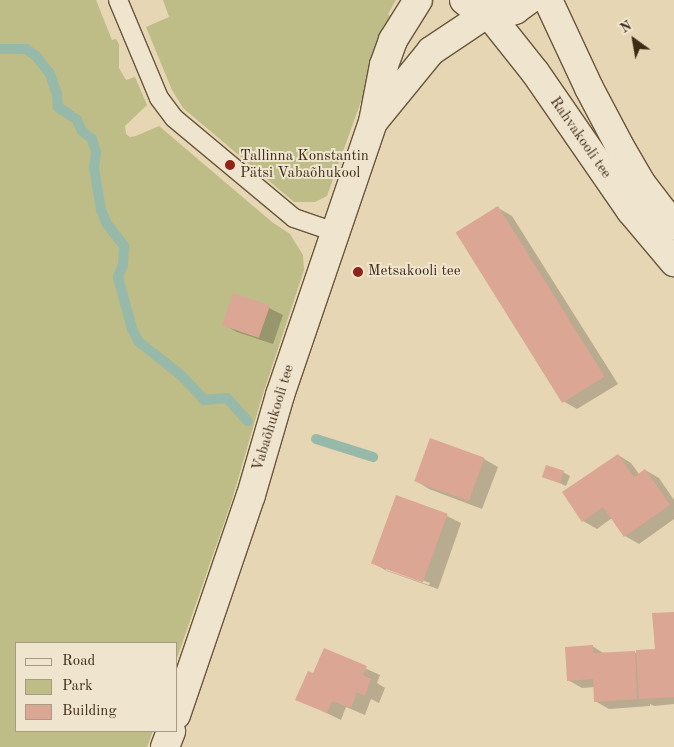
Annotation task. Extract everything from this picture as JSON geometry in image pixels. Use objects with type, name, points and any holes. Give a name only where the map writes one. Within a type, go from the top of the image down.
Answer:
[{"type":"street","name":"Vabaõhukooli tee","points":[[178,709],[248,504],[280,395],[373,122],[384,65],[393,40],[418,0]]},
{"type":"street","points":[[464,0],[474,8],[488,13],[502,14],[515,10],[529,0]]},
{"type":"street","name":"Rahvakooli tee","points":[[548,0],[589,88],[619,145],[641,183],[674,226]]},
{"type":"street","name":"Vabaõhukooli tee","points":[[373,122],[431,51],[442,41],[488,13]]},
{"type":"street","name":"Rahvakooli tee","points":[[488,13],[535,72],[636,217],[674,262]]},
{"type":"street","points":[[165,747],[171,732]]},
{"type":"lane","points":[[118,0],[159,98],[174,118],[294,218],[335,232]]},
{"type":"green space","points":[[0,0],[96,0],[112,40],[116,39],[119,44],[119,68],[126,80],[135,77],[147,105],[125,126],[126,134],[130,137],[136,136],[159,126],[272,222],[290,234],[303,255],[304,270],[262,397],[231,503],[178,655],[178,642],[15,642],[15,732],[153,732],[147,747],[0,747]]},
{"type":"green space","points":[[163,0],[396,0],[388,14],[394,20],[374,65],[327,196],[315,202],[294,202],[183,108],[172,90],[146,27],[169,17]]},
{"type":"building","points":[[498,206],[605,376],[562,403],[456,232]]},
{"type":"building","points":[[233,293],[270,306],[259,338],[222,325]]},
{"type":"building","points":[[430,438],[485,458],[469,501],[414,481]]},
{"type":"building","points":[[618,454],[634,477],[645,469],[670,505],[624,537],[603,507],[582,522],[562,492]]},
{"type":"building","points":[[546,465],[564,471],[560,483],[542,477]]},
{"type":"building","points":[[396,495],[448,514],[423,582],[371,564]]},
{"type":"building","points":[[674,612],[674,697],[639,699],[636,650],[655,649],[652,613]]},
{"type":"building","points":[[593,645],[593,653],[635,651],[637,699],[594,702],[593,679],[567,681],[565,647]]},
{"type":"building","points":[[324,648],[367,666],[363,675],[371,679],[365,696],[357,692],[351,708],[332,701],[327,713],[295,700],[308,671],[313,673]]},
{"type":"waterway","points":[[0,49],[26,49],[36,56],[50,74],[57,94],[58,107],[77,120],[82,131],[92,139],[96,152],[94,168],[101,210],[107,224],[124,246],[123,265],[118,277],[132,329],[139,342],[181,375],[204,400],[227,398],[248,421]]},
{"type":"waterway","points":[[316,439],[373,457]]},
{"type":"place","name":"Tallinna Konstantin Pätsi Vabaõhukool","points":[[230,165]]},
{"type":"place","name":"Metsakooli tee","points":[[358,272]]}]
